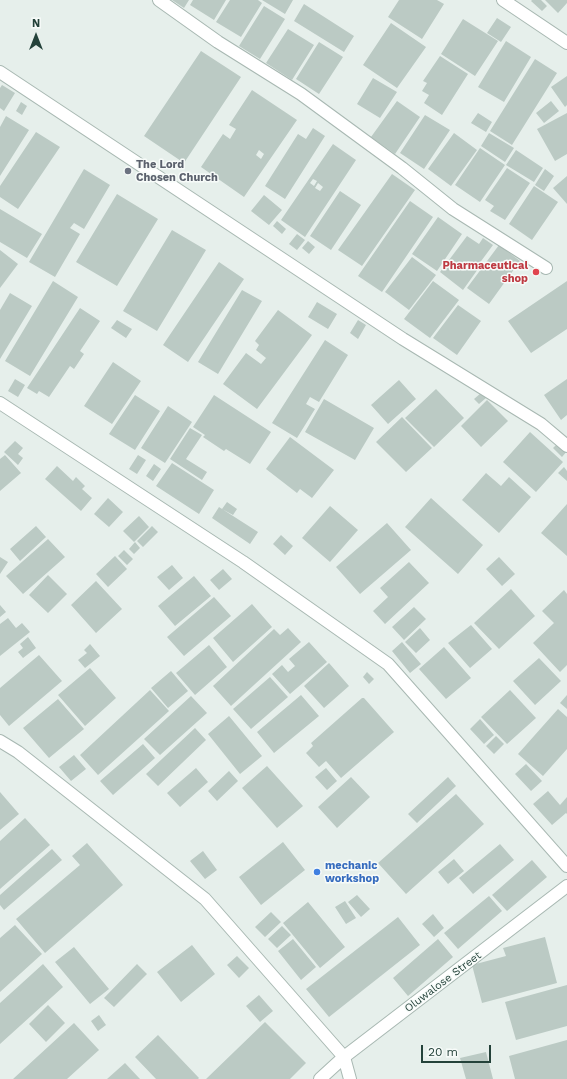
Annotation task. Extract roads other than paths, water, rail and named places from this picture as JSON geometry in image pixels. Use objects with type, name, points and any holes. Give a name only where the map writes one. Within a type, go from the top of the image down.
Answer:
[{"type":"street","points":[[159,0],[218,42],[300,94],[402,168],[453,209],[546,268]]},
{"type":"street","points":[[503,0],[567,43]]},
{"type":"street","points":[[0,72],[403,339],[541,424],[567,446]]},
{"type":"street","points":[[0,403],[243,562],[388,664],[567,866]]},
{"type":"street","points":[[0,741],[18,752],[205,899],[344,1057],[350,1079]]},
{"type":"street","name":"Oluwalose Street","points":[[320,1079],[344,1057],[567,886]]},
{"type":"place","name":"The Lord Chosen Church","points":[[128,171]]},
{"type":"place","name":"Pharmaceutical shop","points":[[536,272]]},
{"type":"place","name":"mechanic workshop","points":[[317,872]]}]
